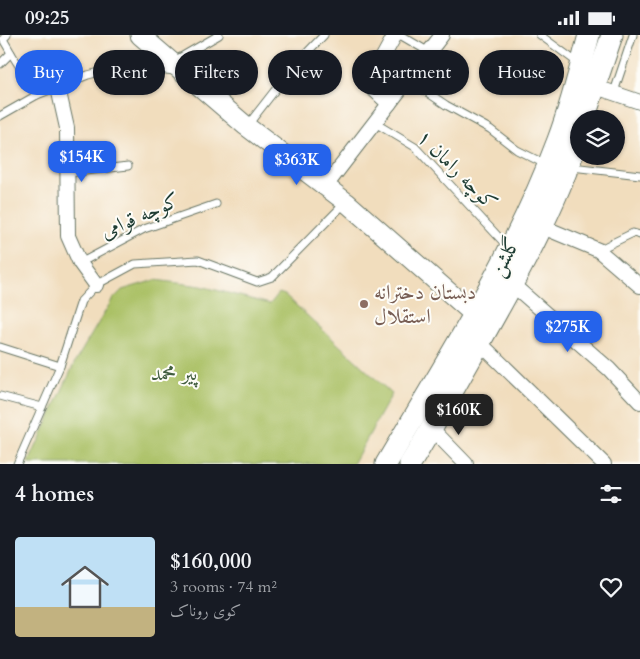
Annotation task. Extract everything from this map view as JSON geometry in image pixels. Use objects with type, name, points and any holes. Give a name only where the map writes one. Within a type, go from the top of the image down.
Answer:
[{"type":"main road","name":"گلشن","points":[[410,464],[432,429],[481,328],[509,249],[558,139],[589,35]]},
{"type":"main road","points":[[591,110],[605,90],[612,35]]},
{"type":"main road","name":"گلشن","points":[[386,464],[513,285],[543,227],[570,164]]},
{"type":"street","points":[[140,35],[175,64]]},
{"type":"street","points":[[389,104],[368,84],[395,35]]},
{"type":"street","points":[[431,50],[442,35]]},
{"type":"street","points":[[605,90],[640,102]]},
{"type":"street","points":[[60,95],[68,129],[68,236],[80,263],[96,285]]},
{"type":"street","points":[[210,95],[246,126],[346,202],[481,328],[604,464]]},
{"type":"street","points":[[326,187],[396,95]]},
{"type":"street","points":[[543,227],[598,250],[640,286]]},
{"type":"street","points":[[513,285],[609,369],[640,402]]},
{"type":"street","points":[[432,429],[466,464]]},
{"type":"lane","points":[[7,35],[3,39],[15,59]]},
{"type":"lane","points":[[200,50],[219,35]]},
{"type":"lane","points":[[246,126],[293,67],[324,35]]},
{"type":"lane","points":[[400,35],[426,50]]},
{"type":"lane","points":[[540,35],[581,65]]},
{"type":"lane","points":[[605,90],[633,35]]},
{"type":"lane","points":[[0,64],[11,53]]},
{"type":"lane","points":[[83,77],[127,65],[175,67]]},
{"type":"lane","points":[[0,116],[37,95]]},
{"type":"lane","points":[[431,95],[490,129],[517,151],[547,166]]},
{"type":"lane","name":"کوچه رامان ۱","points":[[375,123],[415,147],[509,249]]},
{"type":"lane","points":[[68,173],[128,166]]},
{"type":"lane","points":[[569,167],[640,175]]},
{"type":"lane","points":[[17,464],[60,366],[82,301],[96,285],[135,264],[198,260],[257,281],[272,277],[346,202]]},
{"type":"lane","name":"کوچه قوامی","points":[[80,263],[144,229],[216,204]]},
{"type":"lane","points":[[598,250],[633,233],[640,235]]},
{"type":"lane","points":[[0,347],[60,366]]},
{"type":"lane","points":[[0,396],[42,407]]},
{"type":"green space","name":"پیر محمد","points":[[155,280],[201,286],[270,304],[279,293],[285,295],[392,394],[353,464],[28,464],[75,362],[112,300],[122,290]]},
{"type":"place","name":"دبستان دخترانه استقلال","points":[[364,304]]}]
